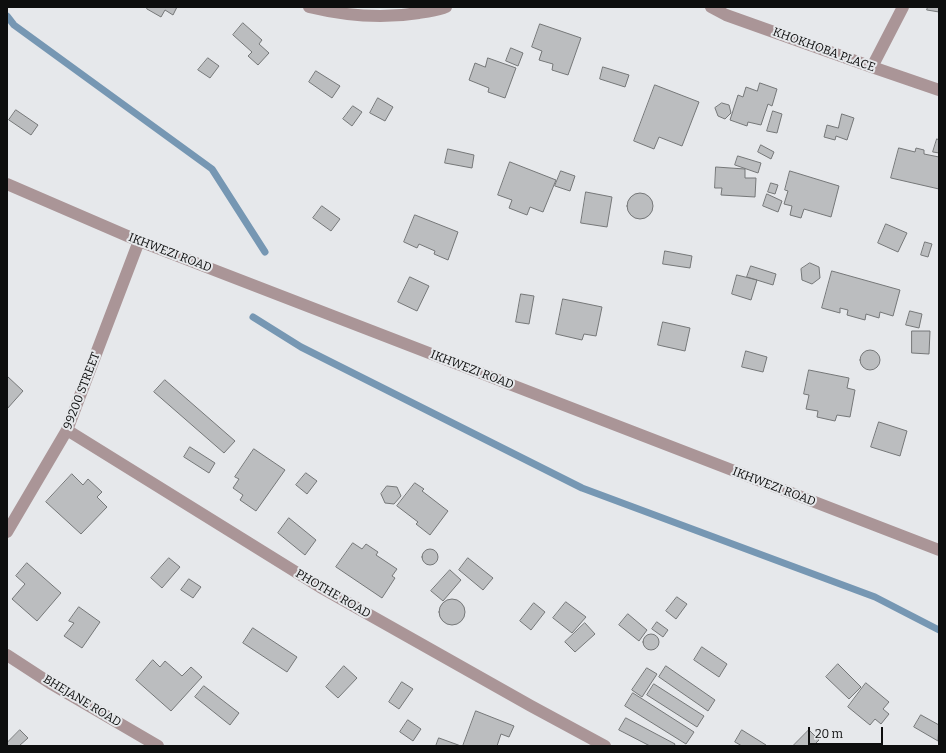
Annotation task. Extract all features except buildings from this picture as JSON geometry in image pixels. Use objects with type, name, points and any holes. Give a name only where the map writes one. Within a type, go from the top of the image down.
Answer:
[{"type":"street","points":[[309,7],[361,16],[405,15],[440,10],[446,7]]},
{"type":"street","name":"KHOKHOBA PLACE","points":[[711,7],[726,14],[939,90]]},
{"type":"street","points":[[872,67],[903,7]]},
{"type":"street","name":"IKHWEZI ROAD","points":[[7,184],[139,241],[939,550]]},
{"type":"street","name":"99200 STREET","points":[[7,532],[67,430],[139,241]]},
{"type":"street","name":"PHOTHE ROAD","points":[[67,430],[320,587],[605,746]]},
{"type":"street","name":"BHEJANE ROAD","points":[[7,655],[50,683],[158,746]]},
{"type":"waterway","points":[[7,16],[14,25],[212,169],[265,252]]},
{"type":"waterway","points":[[253,317],[301,347],[582,488],[875,597],[939,630]]}]
